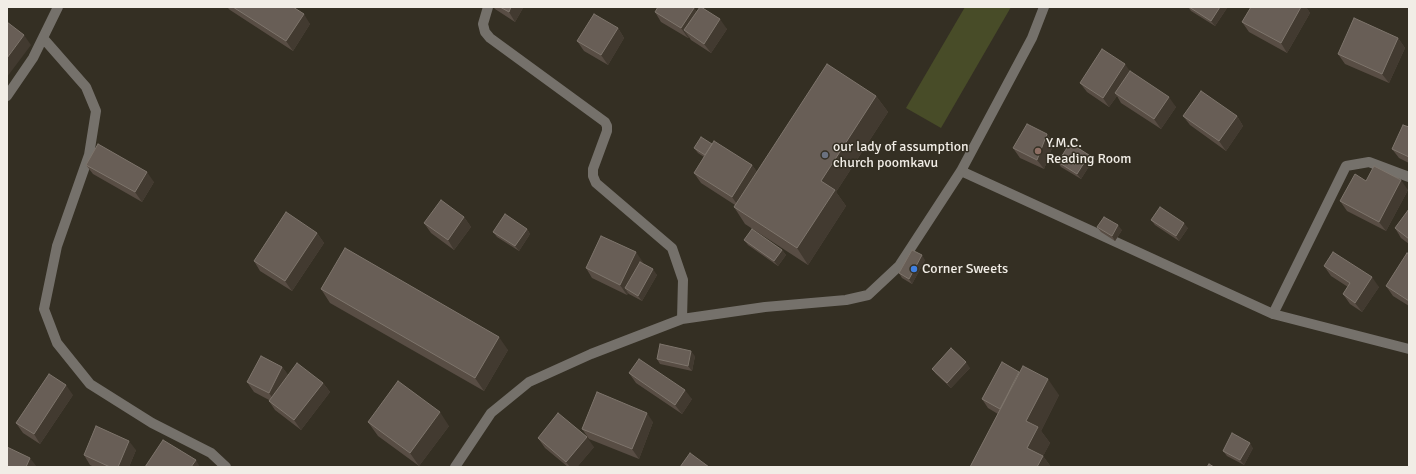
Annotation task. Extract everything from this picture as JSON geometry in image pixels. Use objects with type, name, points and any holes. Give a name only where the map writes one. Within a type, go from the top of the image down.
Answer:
[{"type":"street","points":[[7,96],[33,58],[58,7]]},
{"type":"street","points":[[488,7],[483,24],[485,32],[490,38],[605,122],[607,131],[593,169],[593,176],[596,183],[672,248],[684,280],[682,319]]},
{"type":"street","points":[[455,467],[491,413],[530,382],[591,354],[682,319],[765,307],[846,300],[868,295],[899,266],[961,171],[1032,38],[1044,7]]},
{"type":"street","points":[[43,38],[86,87],[96,111],[89,155],[57,246],[44,309],[57,343],[90,384],[152,423],[211,453],[226,467]]},
{"type":"street","points":[[1273,314],[1346,166],[1368,162],[1409,176]]},
{"type":"street","points":[[961,171],[1273,314],[1409,349]]},
{"type":"green space","points":[[965,7],[1011,7],[941,128],[906,108]]},
{"type":"building","points":[[233,7],[293,7],[304,14],[286,41]]},
{"type":"building","points":[[500,7],[511,7],[509,12]]},
{"type":"building","points":[[658,7],[694,8],[681,28],[655,12]]},
{"type":"building","points":[[700,7],[720,19],[704,44],[684,30]]},
{"type":"building","points":[[1189,7],[1220,7],[1211,21]]},
{"type":"building","points":[[1251,7],[1301,7],[1281,43],[1242,22]]},
{"type":"building","points":[[594,14],[618,28],[601,55],[577,41]]},
{"type":"building","points":[[1354,18],[1398,38],[1382,74],[1338,54]]},
{"type":"building","points":[[7,22],[24,35],[7,58]]},
{"type":"building","points":[[1102,49],[1125,64],[1103,98],[1080,83]]},
{"type":"building","name":"our lady of assumption church poomkavu","points":[[827,64],[876,96],[821,181],[835,190],[797,248],[734,207]]},
{"type":"building","points":[[1130,71],[1169,97],[1154,119],[1115,93]]},
{"type":"building","points":[[1201,91],[1237,116],[1219,141],[1183,116]]},
{"type":"building","points":[[1027,124],[1047,134],[1037,160],[1013,148]]},
{"type":"building","points":[[1403,125],[1409,127],[1409,157],[1392,149]]},
{"type":"building","points":[[701,137],[712,144],[705,155],[694,148]]},
{"type":"building","points":[[714,141],[752,165],[732,197],[694,173]]},
{"type":"building","points":[[1070,143],[1089,155],[1077,174],[1058,162]]},
{"type":"building","points":[[98,144],[147,172],[135,192],[86,165]]},
{"type":"building","points":[[1374,166],[1401,180],[1379,222],[1340,201],[1355,174],[1366,181]]},
{"type":"building","points":[[441,200],[464,217],[448,240],[424,223]]},
{"type":"building","points":[[1160,207],[1184,223],[1176,236],[1151,220]]},
{"type":"building","points":[[1409,209],[1409,239],[1395,228]]},
{"type":"building","points":[[286,212],[317,233],[285,281],[254,261]]},
{"type":"building","points":[[505,214],[527,229],[515,246],[493,232]]},
{"type":"building","points":[[1104,217],[1118,225],[1112,236],[1097,227]]},
{"type":"building","points":[[752,229],[782,250],[774,261],[744,240]]},
{"type":"building","points":[[601,236],[636,252],[620,285],[586,268]]},
{"type":"building","points":[[345,248],[499,337],[475,378],[321,289]]},
{"type":"building","points":[[912,250],[922,255],[909,279],[899,273]]},
{"type":"building","points":[[1333,252],[1372,277],[1355,303],[1343,294],[1350,283],[1324,266]]},
{"type":"building","points":[[1407,253],[1409,254],[1409,301],[1386,286]]},
{"type":"building","points":[[640,262],[653,269],[638,296],[625,288]]},
{"type":"building","points":[[660,344],[691,351],[688,366],[657,359]]},
{"type":"building","points":[[951,348],[966,362],[947,383],[932,369]]},
{"type":"building","points":[[261,356],[282,367],[269,393],[247,382]]},
{"type":"building","points":[[639,359],[685,390],[675,405],[629,373]]},
{"type":"building","points":[[1002,362],[1019,372],[1000,409],[982,399]]},
{"type":"building","points":[[297,363],[323,383],[294,420],[269,401]]},
{"type":"building","points":[[1023,366],[1048,379],[1026,421],[1038,427],[1027,448],[1043,456],[1037,467],[970,467]]},
{"type":"building","points":[[49,374],[66,385],[34,434],[16,423]]},
{"type":"building","points":[[398,381],[440,412],[410,453],[368,422]]},
{"type":"building","points":[[597,392],[647,413],[632,449],[582,429]]},
{"type":"building","points":[[558,413],[587,437],[566,462],[538,438]]},
{"type":"building","points":[[96,426],[129,441],[118,467],[110,467],[84,455]]},
{"type":"building","points":[[1232,433],[1250,443],[1240,460],[1223,451]]},
{"type":"building","points":[[163,440],[196,460],[191,467],[145,467]]},
{"type":"building","points":[[7,447],[30,458],[26,467],[7,467]]},
{"type":"building","points":[[690,453],[709,467],[680,467]]},
{"type":"building","points":[[1209,464],[1214,467],[1207,467]]},
{"type":"place","name":"Y.M.C. Reading Room","points":[[1038,151]]},
{"type":"place","name":"our lady of assumption church poomkavu","points":[[825,155]]},
{"type":"place","name":"Corner Sweets","points":[[914,269]]}]
